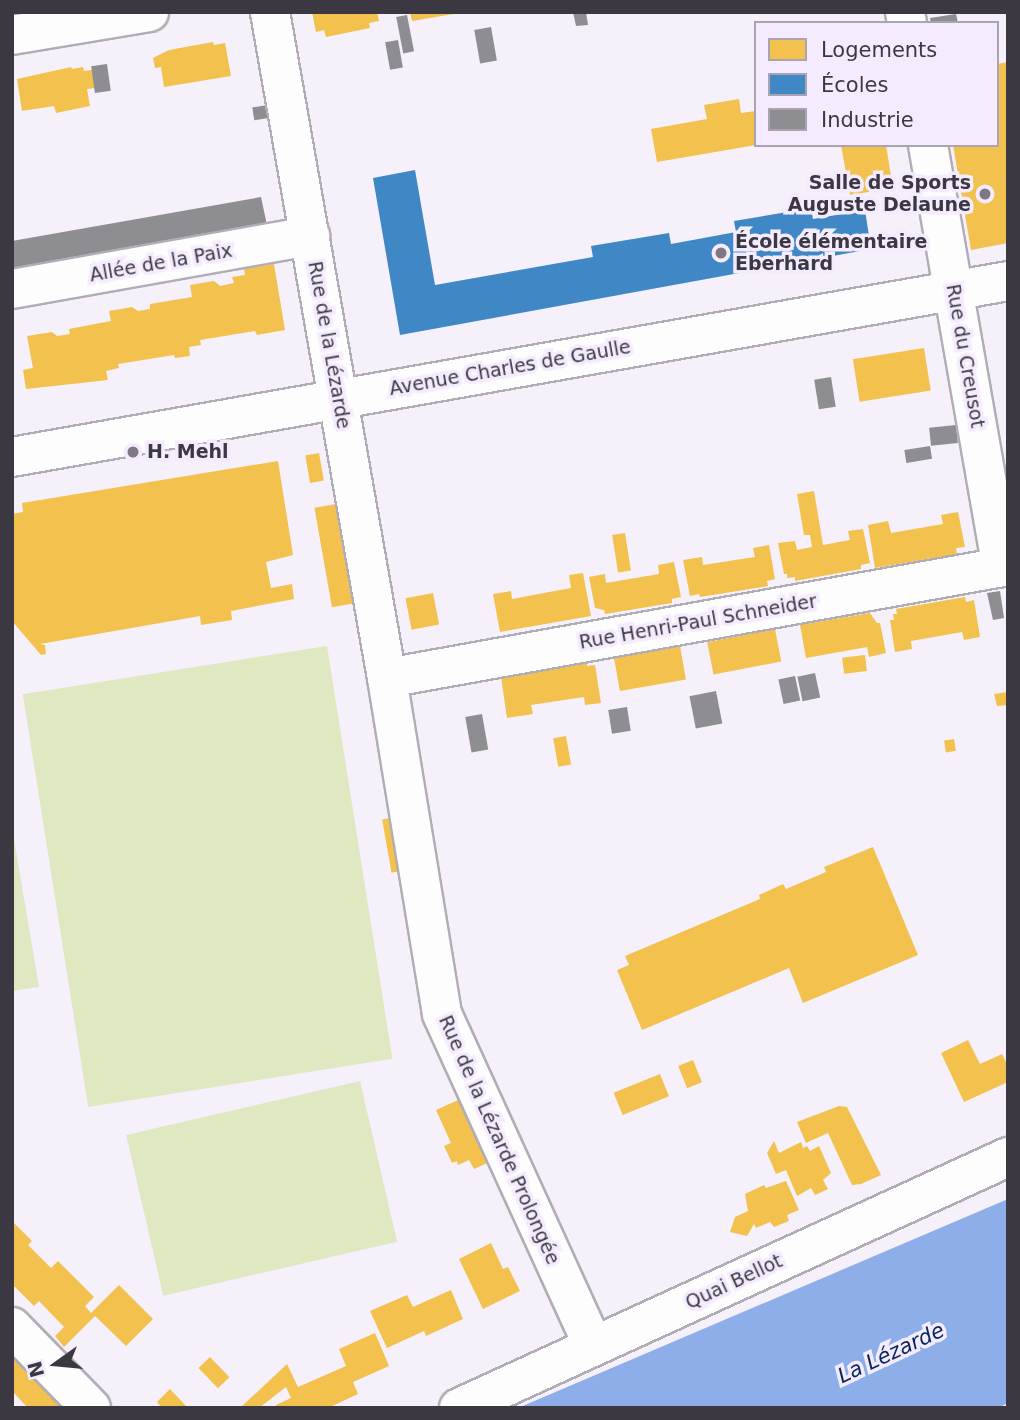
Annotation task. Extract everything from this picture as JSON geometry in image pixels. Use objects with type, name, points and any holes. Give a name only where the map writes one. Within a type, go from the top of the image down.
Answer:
[{"type":"street","points":[[12,35],[149,12]]},
{"type":"street","name":"Rue de la Lézarde","points":[[270,12],[387,678]]},
{"type":"street","name":"Rue du Creusot","points":[[928,147],[1005,566]]},
{"type":"street","name":"Allée de la Paix","points":[[12,289],[310,236]]},
{"type":"street","name":"Avenue Charles de Gaulle","points":[[12,457],[338,397],[1008,281]]},
{"type":"street","name":"Rue Henri-Paul Schneider","points":[[387,678],[1005,566]]},
{"type":"street","name":"Rue de la Lézarde Prolongée","points":[[387,678],[442,1014],[593,1346]]},
{"type":"street","name":"Quai Bellot","points":[[460,1408],[1008,1157]]},
{"type":"street","points":[[12,1327],[91,1408]]},
{"type":"green space","points":[[327,646],[392,1059],[88,1107],[23,694]]},
{"type":"green space","points":[[12,827],[39,987],[12,991]]},
{"type":"green space","points":[[360,1081],[397,1242],[163,1296],[126,1135]]},
{"type":"water","name":"La Lézarde","points":[[1008,1199],[1008,1403],[998,1408],[518,1408]]},
{"type":"building: Logements","points":[[312,12],[377,12],[379,21],[369,23],[370,28],[326,37],[324,30],[316,32]]},
{"type":"building: Logements","points":[[410,12],[454,12],[454,14],[412,21]]},
{"type":"building: Logements","points":[[213,42],[214,45],[225,43],[231,76],[164,87],[161,67],[155,68],[153,58],[169,50]]},
{"type":"building: Logements","name":"Salle de Sports Auguste Delaune","points":[[1008,62],[1008,243],[971,250],[953,147],[999,147],[999,64]]},
{"type":"building: Logements","points":[[71,67],[83,67],[84,71],[92,70],[95,88],[87,89],[90,106],[56,113],[54,106],[22,111],[17,79]]},
{"type":"building: Logements","points":[[739,99],[741,113],[754,111],[754,145],[657,162],[651,129],[707,119],[704,105]]},
{"type":"building: Logements","points":[[841,147],[886,147],[893,188],[850,195]]},
{"type":"building: Logements","points":[[274,264],[285,330],[257,335],[255,331],[200,340],[201,345],[189,347],[190,356],[175,358],[174,355],[118,364],[119,368],[106,371],[108,380],[26,389],[23,370],[33,368],[27,336],[52,332],[57,336],[70,334],[69,329],[111,321],[109,311],[132,307],[138,311],[150,309],[150,304],[192,297],[190,285],[214,281],[220,286],[234,283],[232,277],[245,275],[244,269]]},
{"type":"building: Logements","points":[[924,348],[931,390],[860,402],[853,359]]},
{"type":"building: Logements","points":[[319,453],[324,481],[310,483],[305,455]]},
{"type":"building: Logements","points":[[278,461],[293,555],[266,562],[271,588],[292,584],[294,599],[231,611],[232,620],[201,625],[200,616],[40,644],[45,645],[46,654],[41,655],[12,621],[12,514],[23,512],[22,503]]},
{"type":"building: Logements","points":[[814,491],[823,545],[850,540],[848,531],[863,529],[870,563],[861,565],[861,569],[795,581],[795,577],[787,578],[787,574],[784,574],[778,543],[795,541],[797,550],[812,547],[810,535],[804,535],[797,494]]},
{"type":"building: Logements","points":[[342,503],[360,602],[332,607],[314,508]]},
{"type":"building: Logements","points":[[958,512],[965,547],[956,548],[957,554],[875,568],[868,525],[888,521],[891,533],[943,524],[941,515]]},
{"type":"building: Logements","points":[[625,533],[631,571],[618,573],[612,535]]},
{"type":"building: Logements","points":[[769,545],[775,579],[767,581],[768,586],[700,597],[699,594],[690,596],[683,560],[702,557],[703,565],[755,557],[753,548]]},
{"type":"building: Logements","points":[[674,562],[681,597],[672,599],[672,603],[605,614],[604,610],[595,608],[589,577],[605,574],[606,583],[659,574],[658,565]]},
{"type":"building: Logements","points":[[583,573],[591,616],[500,632],[493,594],[511,591],[512,599],[571,588],[569,575]]},
{"type":"building: Logements","points":[[433,593],[439,624],[412,630],[406,598]]},
{"type":"building: Logements","points":[[965,597],[966,602],[974,600],[980,637],[964,640],[962,632],[911,641],[912,649],[895,652],[890,620],[894,620],[896,609]]},
{"type":"building: Logements","points":[[870,613],[877,623],[880,623],[886,653],[869,657],[867,647],[806,658],[800,625]]},
{"type":"building: Logements","points":[[775,629],[781,661],[714,675],[707,642]]},
{"type":"building: Logements","points":[[680,646],[686,679],[620,691],[614,658]]},
{"type":"building: Logements","points":[[865,655],[867,671],[844,674],[842,658]]},
{"type":"building: Logements","points":[[587,663],[587,666],[595,665],[601,703],[585,705],[584,697],[531,705],[533,714],[507,718],[501,677]]},
{"type":"building: Logements","points":[[1008,692],[1008,705],[997,706],[994,694]]},
{"type":"building: Logements","points":[[566,736],[571,765],[558,767],[553,738]]},
{"type":"building: Logements","points":[[954,739],[956,751],[946,752],[944,741]]},
{"type":"building: Logements","points":[[391,818],[400,871],[392,873],[382,820]]},
{"type":"building: Logements","points":[[873,847],[918,955],[803,1003],[789,968],[642,1030],[617,970],[629,965],[625,956],[760,899],[759,895],[783,884],[786,889],[826,872],[824,867]]},
{"type":"building: Logements","points":[[968,1040],[980,1064],[1002,1054],[1008,1066],[1008,1082],[964,1102],[941,1053]]},
{"type":"building: Logements","points":[[693,1060],[702,1082],[687,1088],[678,1066]]},
{"type":"building: Logements","points":[[660,1074],[669,1096],[623,1115],[614,1093]]},
{"type":"building: Logements","points":[[467,1096],[496,1159],[474,1169],[469,1160],[458,1165],[457,1161],[452,1163],[444,1146],[451,1143],[436,1110]]},
{"type":"building: Logements","points":[[839,1106],[847,1107],[881,1175],[861,1184],[852,1185],[828,1133],[806,1143],[797,1122]]},
{"type":"building: Logements","points":[[774,1141],[779,1153],[801,1142],[803,1148],[807,1146],[810,1151],[819,1146],[831,1173],[823,1180],[828,1189],[815,1195],[811,1188],[797,1196],[786,1170],[776,1174],[767,1153]]},
{"type":"building: Logements","points":[[786,1181],[799,1210],[787,1215],[789,1221],[774,1227],[770,1222],[756,1228],[754,1224],[747,1236],[730,1232],[735,1217],[748,1211],[745,1194],[764,1185],[766,1188]]},
{"type":"building: Logements","points":[[12,1221],[32,1241],[28,1245],[51,1268],[58,1261],[94,1297],[85,1306],[91,1313],[119,1285],[153,1319],[126,1346],[95,1316],[64,1347],[55,1336],[64,1327],[39,1301],[34,1306],[12,1284]]},
{"type":"building: Logements","points":[[491,1243],[503,1269],[508,1267],[520,1291],[483,1309],[459,1259]]},
{"type":"building: Logements","points":[[451,1290],[463,1319],[426,1336],[424,1331],[387,1348],[370,1311],[407,1295],[413,1307]]},
{"type":"building: Logements","points":[[375,1333],[389,1366],[353,1382],[358,1394],[328,1408],[276,1408],[276,1405],[291,1398],[286,1387],[259,1408],[240,1408],[287,1364],[298,1387],[346,1366],[339,1349]]},
{"type":"building: Logements","points":[[12,1348],[76,1408],[28,1408],[12,1391]]},
{"type":"building: Logements","points":[[210,1357],[229,1377],[218,1388],[198,1368]]},
{"type":"building: Logements","points":[[170,1389],[188,1408],[162,1408],[157,1402]]},
{"type":"building: Écoles","name":"École élémentaire Eberhard","points":[[415,170],[435,285],[593,257],[591,246],[669,233],[671,244],[736,232],[734,221],[811,208],[813,219],[865,210],[871,249],[400,335],[373,178]]},
{"type":"building: Industrie","points":[[573,12],[586,12],[588,25],[576,26]]},
{"type":"building: Industrie","points":[[956,14],[958,21],[931,21],[930,18]]},
{"type":"building: Industrie","points":[[407,15],[414,51],[403,53],[396,17]]},
{"type":"building: Industrie","points":[[491,27],[497,60],[480,63],[474,30]]},
{"type":"building: Industrie","points":[[398,40],[403,68],[390,70],[385,42]]},
{"type":"building: Industrie","points":[[107,64],[111,91],[95,93],[91,66]]},
{"type":"building: Industrie","points":[[274,104],[276,117],[254,120],[252,107]]},
{"type":"building: Industrie","points":[[261,197],[268,230],[12,271],[12,241]]},
{"type":"building: Industrie","points":[[831,377],[836,407],[819,409],[814,380]]},
{"type":"building: Industrie","points":[[956,425],[958,443],[931,446],[929,428]]},
{"type":"building: Industrie","points":[[930,446],[932,459],[906,463],[904,450]]},
{"type":"building: Industrie","points":[[1000,591],[1004,618],[993,620],[987,593]]},
{"type":"building: Industrie","points":[[815,673],[820,697],[803,701],[797,677]]},
{"type":"building: Industrie","points":[[795,676],[800,700],[784,704],[778,680]]},
{"type":"building: Industrie","points":[[716,691],[722,723],[696,729],[689,696]]},
{"type":"building: Industrie","points":[[627,707],[631,731],[612,734],[608,710]]},
{"type":"building: Industrie","points":[[482,714],[488,749],[472,752],[465,717]]},
{"type":"place","name":"Salle de Sports Auguste Delaune","points":[[985,194]]},
{"type":"place","name":"École élémentaire Eberhard","points":[[721,253]]},
{"type":"place","name":"H. Mehl","points":[[133,452]]}]
